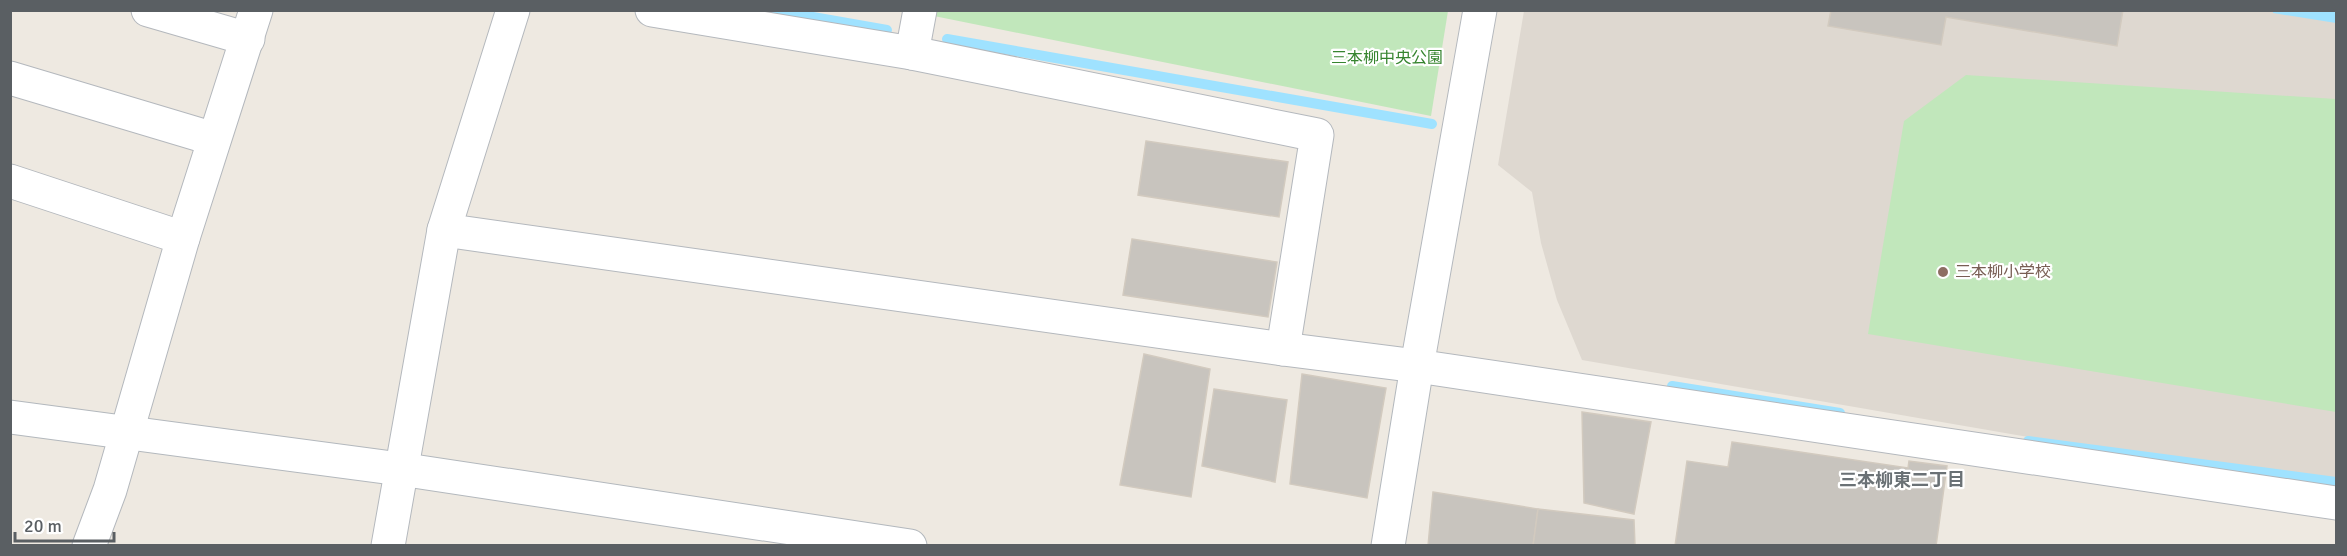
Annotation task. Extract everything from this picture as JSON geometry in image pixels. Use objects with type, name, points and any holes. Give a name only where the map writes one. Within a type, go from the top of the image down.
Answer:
[{"type":"street","points":[[89,546],[110,490],[183,238],[252,25],[148,10]]},
{"type":"street","points":[[388,546],[444,230],[513,10]]},
{"type":"street","points":[[652,10],[912,53],[1317,135],[1283,349]]},
{"type":"street","points":[[912,53],[920,10]]},
{"type":"street","points":[[1388,546],[1417,366],[1480,10]]},
{"type":"street","points":[[10,78],[214,139]]},
{"type":"street","points":[[10,181],[183,238]]},
{"type":"street","points":[[444,230],[1417,366],[2337,502]]},
{"type":"street","points":[[10,417],[400,469],[910,546]]},
{"type":"shaded area","name":"三本柳小学校","points":[[1524,11],[2336,11],[2336,490],[1582,360],[1557,300],[1541,243],[1532,192],[1498,165]]},
{"type":"green space","name":"三本柳中央公園","points":[[935,10],[1448,11],[1431,116],[934,16]]},
{"type":"green space","points":[[1966,75],[2336,99],[2336,412],[1868,334],[1904,121]]},
{"type":"water","points":[[2273,11],[2336,11],[2336,23],[2273,13]]},
{"type":"building","points":[[1831,10],[2123,10],[2117,46],[1946,17],[1941,45],[1828,26]]},
{"type":"building","points":[[1146,141],[1288,162],[1279,217],[1138,195]]},
{"type":"building","points":[[1132,239],[1277,262],[1268,317],[1123,295]]},
{"type":"building","points":[[1144,354],[1210,369],[1191,497],[1120,485]]},
{"type":"building","points":[[1302,374],[1386,388],[1367,498],[1290,484]]},
{"type":"building","points":[[1214,389],[1287,400],[1275,482],[1202,466]]},
{"type":"building","points":[[1582,412],[1651,422],[1634,514],[1584,503]]},
{"type":"building","points":[[1732,442],[1908,468],[1909,461],[1947,466],[1936,546],[1675,546],[1687,461],[1728,467]]},
{"type":"building","points":[[1433,492],[1538,509],[1533,546],[1428,546]]},
{"type":"building","points":[[1538,509],[1634,520],[1635,546],[1533,546]]},
{"type":"waterway","points":[[773,10],[887,30]]},
{"type":"waterway","points":[[947,39],[1432,124]]},
{"type":"waterway","points":[[1672,386],[1840,413]]},
{"type":"waterway","points":[[2028,441],[2336,482]]},
{"type":"place","name":"三本柳小学校","points":[[1943,272]]},
{"type":"district","name":"三本柳東二丁目","points":[[1902,480]]}]
